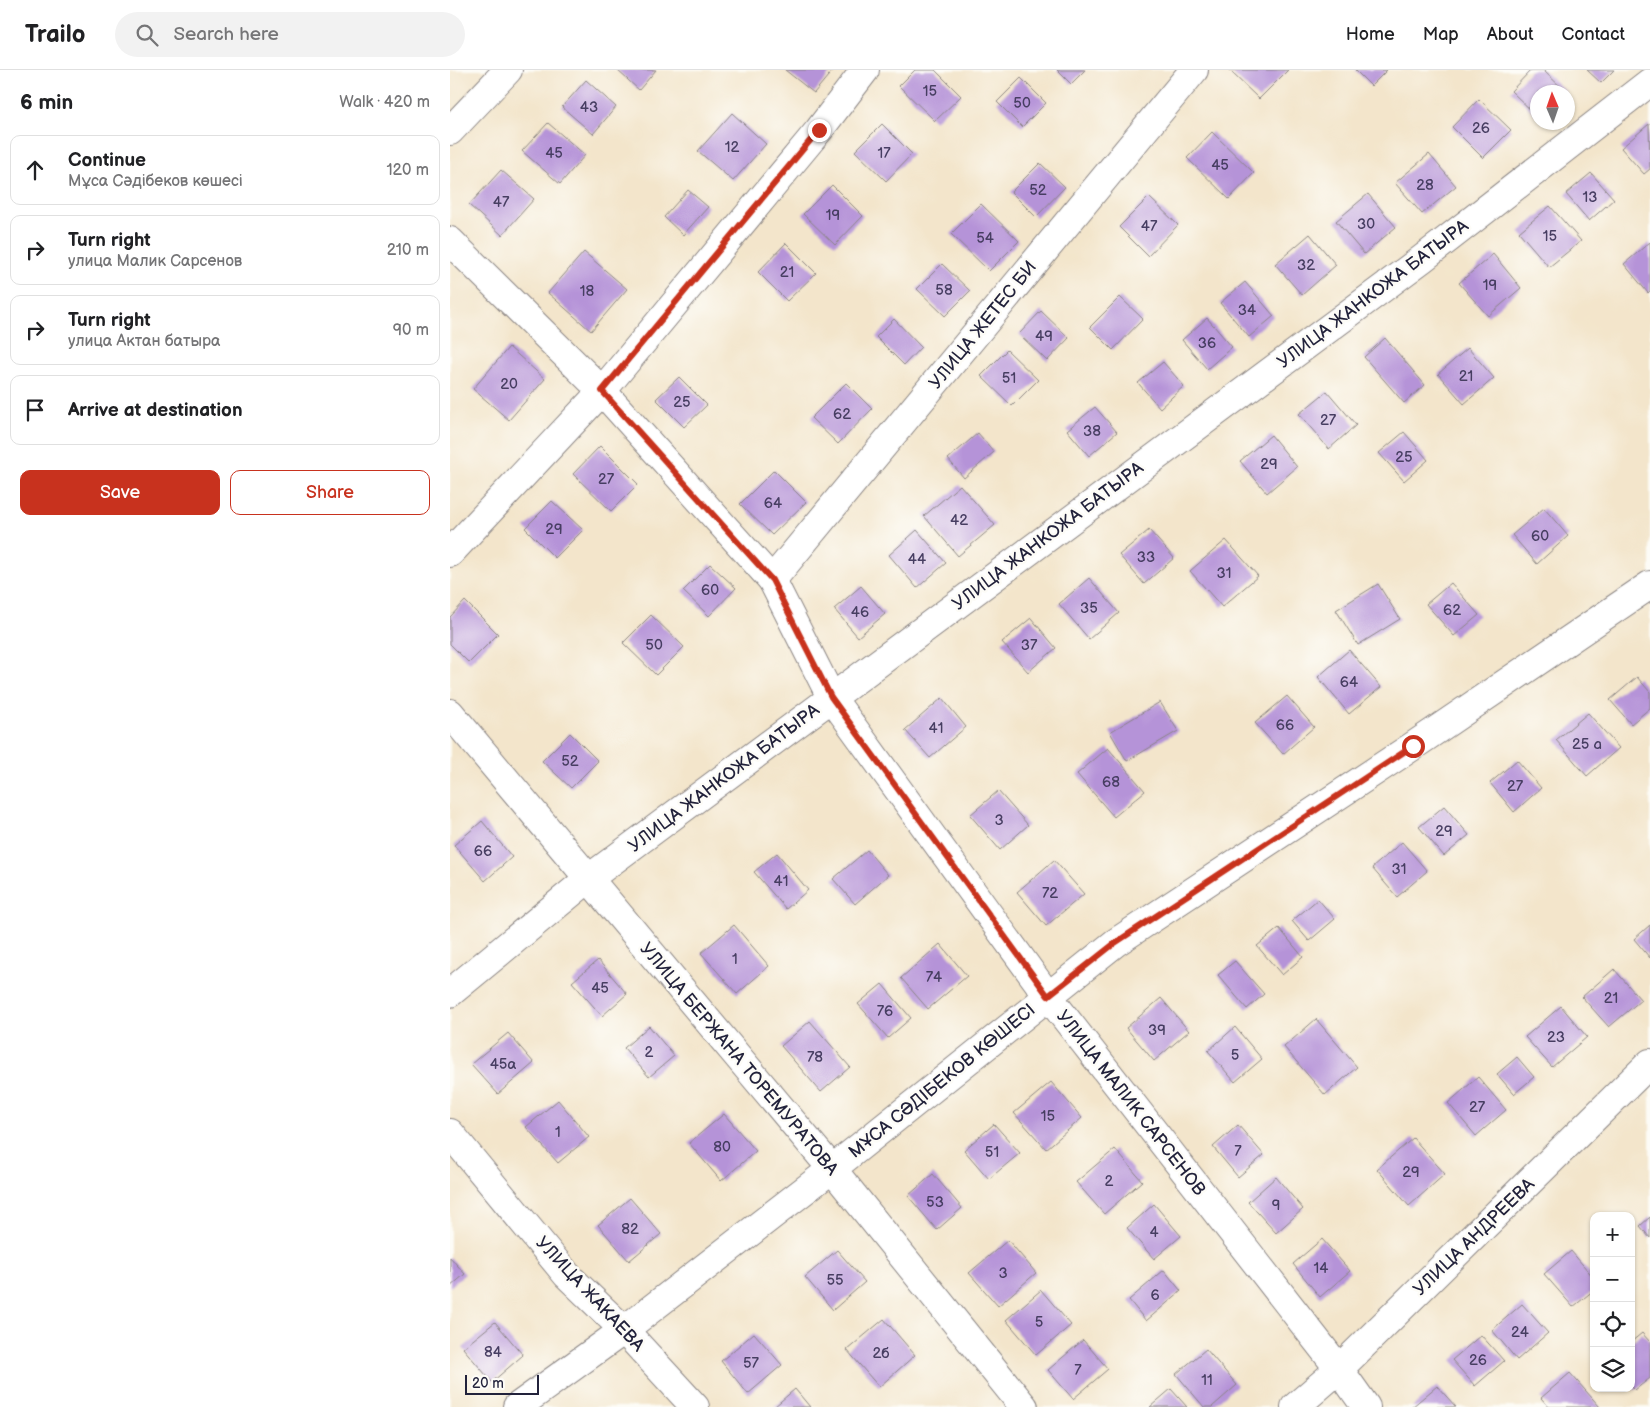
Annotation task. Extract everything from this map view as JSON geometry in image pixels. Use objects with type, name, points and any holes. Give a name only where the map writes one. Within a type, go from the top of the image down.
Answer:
[{"type":"street","points":[[450,131],[508,70]]},
{"type":"street","points":[[450,553],[602,391],[819,130],[865,70]]},
{"type":"street","name":"УЛИЦА ЖЕТЕС БИ","points":[[772,580],[1194,70]]},
{"type":"street","name":"УЛИЦА ЖАНКОЖА БАТЫРА","points":[[450,993],[588,879],[1422,259],[1650,82]]},
{"type":"street","name":"УЛИЦА МАЛИК САРСЕНОВ","points":[[450,241],[602,391],[772,580],[831,697],[1048,996],[1339,1369],[1366,1407]]},
{"type":"street","name":"МҰСА СӘДІБЕКОВ КӨШЕСІ","points":[[517,1407],[624,1330],[832,1169],[1115,943],[1413,746],[1650,585]]},
{"type":"street","name":"УЛИЦА БЕРЖАНА ТОРЕМУРАТОВА","points":[[450,713],[832,1169],[1024,1407]]},
{"type":"street","name":"УЛИЦА АНДРЕЕВА","points":[[1295,1407],[1339,1369],[1650,1064]]},
{"type":"street","name":"УЛИЦА ЖАКАЕВА","points":[[450,1133],[567,1275],[624,1330],[695,1407]]},
{"type":"building","points":[[617,70],[656,70],[639,90]]},
{"type":"building","points":[[785,70],[833,70],[814,93]]},
{"type":"building","points":[[915,70],[935,70],[961,96],[935,121],[899,86]]},
{"type":"building","points":[[1057,70],[1085,70],[1071,84]]},
{"type":"building","points":[[1229,70],[1288,70],[1259,99]]},
{"type":"building","points":[[1355,70],[1387,70],[1371,86]]},
{"type":"building","points":[[1531,70],[1543,70],[1559,85],[1530,85],[1530,109],[1511,91]]},
{"type":"building","points":[[1587,70],[1614,70],[1601,83]]},
{"type":"building","points":[[1021,78],[1046,103],[1022,127],[997,102]]},
{"type":"building","points":[[586,80],[616,107],[593,134],[562,107]]},
{"type":"building","points":[[1479,99],[1511,130],[1483,158],[1452,127]]},
{"type":"building","points":[[732,113],[766,144],[733,181],[698,151]]},
{"type":"building","points":[[548,123],[585,155],[560,184],[522,151]]},
{"type":"building","points":[[882,124],[912,154],[886,181],[855,151]]},
{"type":"building","points":[[1649,124],[1650,169],[1644,174],[1621,148]]},
{"type":"building","points":[[1212,132],[1254,173],[1229,199],[1187,158]]},
{"type":"building","points":[[1429,154],[1456,186],[1422,214],[1395,183]]},
{"type":"building","points":[[1040,163],[1065,187],[1036,217],[1011,192]]},
{"type":"building","points":[[501,170],[534,199],[502,235],[469,205]]},
{"type":"building","points":[[1591,173],[1614,199],[1589,221],[1566,194]]},
{"type":"building","points":[[832,185],[863,216],[835,245],[803,214]]},
{"type":"building","points":[[688,190],[708,207],[683,235],[664,217]]},
{"type":"building","points":[[1368,194],[1396,227],[1364,254],[1336,221]]},
{"type":"building","points":[[1149,197],[1178,225],[1148,256],[1119,227]]},
{"type":"building","points":[[981,204],[1019,241],[989,271],[951,234]]},
{"type":"building","points":[[1550,206],[1581,241],[1549,267],[1519,232]]},
{"type":"building","points":[[1310,234],[1336,265],[1302,295],[1275,264]]},
{"type":"building","points":[[1650,242],[1650,291],[1648,293],[1624,264]]},
{"type":"building","points":[[786,243],[816,273],[787,301],[758,272]]},
{"type":"building","points":[[584,252],[627,289],[591,331],[548,293]]},
{"type":"building","points":[[1493,254],[1521,288],[1488,316],[1459,283]]},
{"type":"building","points":[[942,264],[970,291],[945,316],[917,289]]},
{"type":"building","points":[[1245,282],[1274,316],[1249,337],[1220,303]]},
{"type":"building","points":[[1120,297],[1143,319],[1113,350],[1090,327]]},
{"type":"building","points":[[1041,311],[1069,338],[1047,361],[1019,334]]},
{"type":"building","points":[[1207,318],[1232,347],[1207,369],[1182,340]]},
{"type":"building","points":[[894,319],[921,347],[904,365],[876,337]]},
{"type":"building","points":[[1385,338],[1425,385],[1404,403],[1364,357]]},
{"type":"building","points":[[509,347],[545,379],[509,420],[473,389]]},
{"type":"building","points":[[1468,348],[1494,378],[1464,404],[1438,374]]},
{"type":"building","points":[[1007,350],[1038,380],[1012,406],[981,376]]},
{"type":"building","points":[[1163,362],[1184,386],[1160,408],[1138,383]]},
{"type":"building","points":[[679,377],[707,405],[684,427],[656,399]]},
{"type":"building","points":[[846,383],[872,409],[838,444],[811,418]]},
{"type":"building","points":[[1327,391],[1356,425],[1329,449],[1299,414]]},
{"type":"building","points":[[1095,407],[1117,432],[1089,456],[1067,430]]},
{"type":"building","points":[[1404,432],[1428,460],[1404,481],[1379,453]]},
{"type":"building","points":[[978,433],[994,452],[964,478],[948,459]]},
{"type":"building","points":[[1271,435],[1297,467],[1267,493],[1240,461]]},
{"type":"building","points":[[600,446],[638,484],[611,511],[573,474]]},
{"type":"building","points":[[774,470],[806,502],[772,535],[740,504]]},
{"type":"building","points":[[960,485],[995,525],[958,556],[924,516]]},
{"type":"building","points":[[552,501],[583,530],[555,558],[525,528]]},
{"type":"building","points":[[1544,508],[1568,536],[1537,564],[1512,535]]},
{"type":"building","points":[[917,530],[946,563],[917,588],[889,555]]},
{"type":"building","points":[[1149,530],[1174,558],[1144,584],[1119,555]]},
{"type":"building","points":[[1226,540],[1258,576],[1222,607],[1190,571]]},
{"type":"building","points":[[710,564],[736,588],[709,616],[683,591]]},
{"type":"building","points":[[1089,578],[1119,613],[1089,639],[1059,604]]},
{"type":"building","points":[[1451,583],[1479,615],[1454,636],[1426,604]]},
{"type":"building","points":[[1378,584],[1400,619],[1358,645],[1336,610]]},
{"type":"building","points":[[861,586],[885,614],[858,637],[834,609]]},
{"type":"building","points":[[465,601],[498,634],[469,663],[450,644],[450,617]]},
{"type":"building","points":[[651,615],[684,647],[656,675],[623,643]]},
{"type":"building","points":[[1031,618],[1056,648],[1028,672],[1002,642]]},
{"type":"building","points":[[1349,650],[1381,687],[1349,714],[1318,677]]},
{"type":"building","points":[[1637,677],[1650,692],[1650,708],[1631,724],[1610,700]]},
{"type":"building","points":[[1287,696],[1314,727],[1283,754],[1255,723]]},
{"type":"building","points":[[942,698],[966,727],[930,758],[905,730]]},
{"type":"building","points":[[1160,702],[1178,731],[1127,761],[1110,732]]},
{"type":"building","points":[[1588,713],[1619,748],[1587,776],[1556,740]]},
{"type":"building","points":[[570,733],[598,761],[571,788],[542,761]]},
{"type":"building","points":[[1108,748],[1145,791],[1114,817],[1077,774]]},
{"type":"building","points":[[1517,760],[1541,788],[1514,812],[1490,783]]},
{"type":"building","points":[[998,791],[1028,825],[1000,850],[970,815]]},
{"type":"building","points":[[1444,806],[1469,835],[1444,856],[1419,827]]},
{"type":"building","points":[[482,821],[512,857],[485,881],[454,845]]},
{"type":"building","points":[[1402,842],[1427,871],[1397,897],[1372,868]]},
{"type":"building","points":[[867,850],[888,875],[855,904],[833,879]]},
{"type":"building","points":[[777,853],[808,890],[786,909],[754,872]]},
{"type":"building","points":[[1054,860],[1084,894],[1046,926],[1017,892]]},
{"type":"building","points":[[1318,899],[1335,919],[1309,941],[1292,921]]},
{"type":"building","points":[[734,925],[769,966],[737,994],[701,953]]},
{"type":"building","points":[[1650,925],[1650,958],[1634,939]]},
{"type":"building","points":[[1279,928],[1303,957],[1282,975],[1257,946]]},
{"type":"building","points":[[940,944],[967,976],[928,1009],[901,978]]},
{"type":"building","points":[[598,960],[627,994],[602,1016],[572,982]]},
{"type":"building","points":[[1235,961],[1264,994],[1247,1009],[1218,975]]},
{"type":"building","points":[[1614,969],[1641,1000],[1609,1027],[1582,997]]},
{"type":"building","points":[[882,984],[911,1018],[888,1038],[858,1004]]},
{"type":"building","points":[[1161,998],[1189,1031],[1154,1061],[1126,1028]]},
{"type":"building","points":[[1561,1006],[1587,1037],[1552,1067],[1525,1037]]},
{"type":"building","points":[[1316,1019],[1357,1067],[1325,1095],[1284,1047]]},
{"type":"building","points":[[810,1021],[850,1067],[821,1092],[781,1046]]},
{"type":"building","points":[[649,1026],[674,1056],[649,1077],[624,1048]]},
{"type":"building","points":[[1235,1027],[1262,1059],[1235,1082],[1208,1051]]},
{"type":"building","points":[[508,1033],[534,1063],[498,1094],[471,1064]]},
{"type":"building","points":[[1517,1057],[1534,1077],[1514,1094],[1497,1074]]},
{"type":"building","points":[[1478,1077],[1506,1110],[1476,1136],[1448,1103]]},
{"type":"building","points":[[1051,1082],[1082,1118],[1046,1149],[1014,1113]]},
{"type":"building","points":[[558,1100],[589,1137],[558,1163],[526,1127]]},
{"type":"building","points":[[724,1114],[756,1151],[721,1181],[689,1143]]},
{"type":"building","points":[[994,1124],[1020,1153],[989,1179],[964,1150]]},
{"type":"building","points":[[1238,1125],[1264,1155],[1238,1177],[1213,1147]]},
{"type":"building","points":[[1413,1138],[1445,1174],[1409,1206],[1377,1169]]},
{"type":"building","points":[[1115,1149],[1142,1181],[1104,1214],[1076,1182]]},
{"type":"building","points":[[933,1174],[962,1208],[937,1230],[908,1196]]},
{"type":"building","points":[[1276,1177],[1303,1209],[1276,1233],[1248,1202]]},
{"type":"building","points":[[630,1198],[661,1234],[629,1261],[598,1225]]},
{"type":"building","points":[[1154,1204],[1181,1236],[1154,1259],[1127,1228]]},
{"type":"building","points":[[1650,1217],[1650,1238],[1640,1226]]},
{"type":"building","points":[[1322,1239],[1350,1271],[1320,1297],[1293,1264]]},
{"type":"building","points":[[1008,1240],[1036,1273],[998,1306],[969,1273]]},
{"type":"building","points":[[837,1250],[865,1282],[833,1310],[805,1277]]},
{"type":"building","points":[[1571,1251],[1590,1273],[1590,1293],[1573,1307],[1544,1274]]},
{"type":"building","points":[[450,1257],[465,1274],[450,1287]]},
{"type":"building","points":[[1164,1270],[1181,1291],[1146,1321],[1129,1300]]},
{"type":"building","points":[[1041,1290],[1071,1325],[1036,1355],[1006,1320]]},
{"type":"building","points":[[1522,1304],[1548,1333],[1517,1360],[1492,1330]]},
{"type":"building","points":[[884,1319],[915,1355],[879,1387],[847,1350]]},
{"type":"building","points":[[495,1322],[523,1355],[492,1382],[463,1348]]},
{"type":"building","points":[[754,1333],[782,1365],[748,1394],[721,1361]]},
{"type":"building","points":[[1642,1333],[1650,1342],[1650,1378],[1635,1390],[1635,1347],[1635,1339]]},
{"type":"building","points":[[1481,1335],[1504,1361],[1475,1386],[1452,1360]]},
{"type":"building","points":[[1083,1340],[1108,1369],[1073,1399],[1048,1370]]},
{"type":"building","points":[[1206,1349],[1237,1385],[1212,1407],[1204,1407],[1176,1374]]},
{"type":"building","points":[[1570,1373],[1600,1407],[1549,1407],[1541,1398]]},
{"type":"building","points":[[1437,1386],[1456,1407],[1412,1407]]},
{"type":"building","points":[[795,1389],[810,1407],[774,1407]]},
{"type":"building","points":[[1171,1389],[1187,1407],[1150,1407]]},
{"type":"route","points":[[819,130],[602,391],[772,580],[831,697],[1048,996],[1115,943],[1413,746]]}]
